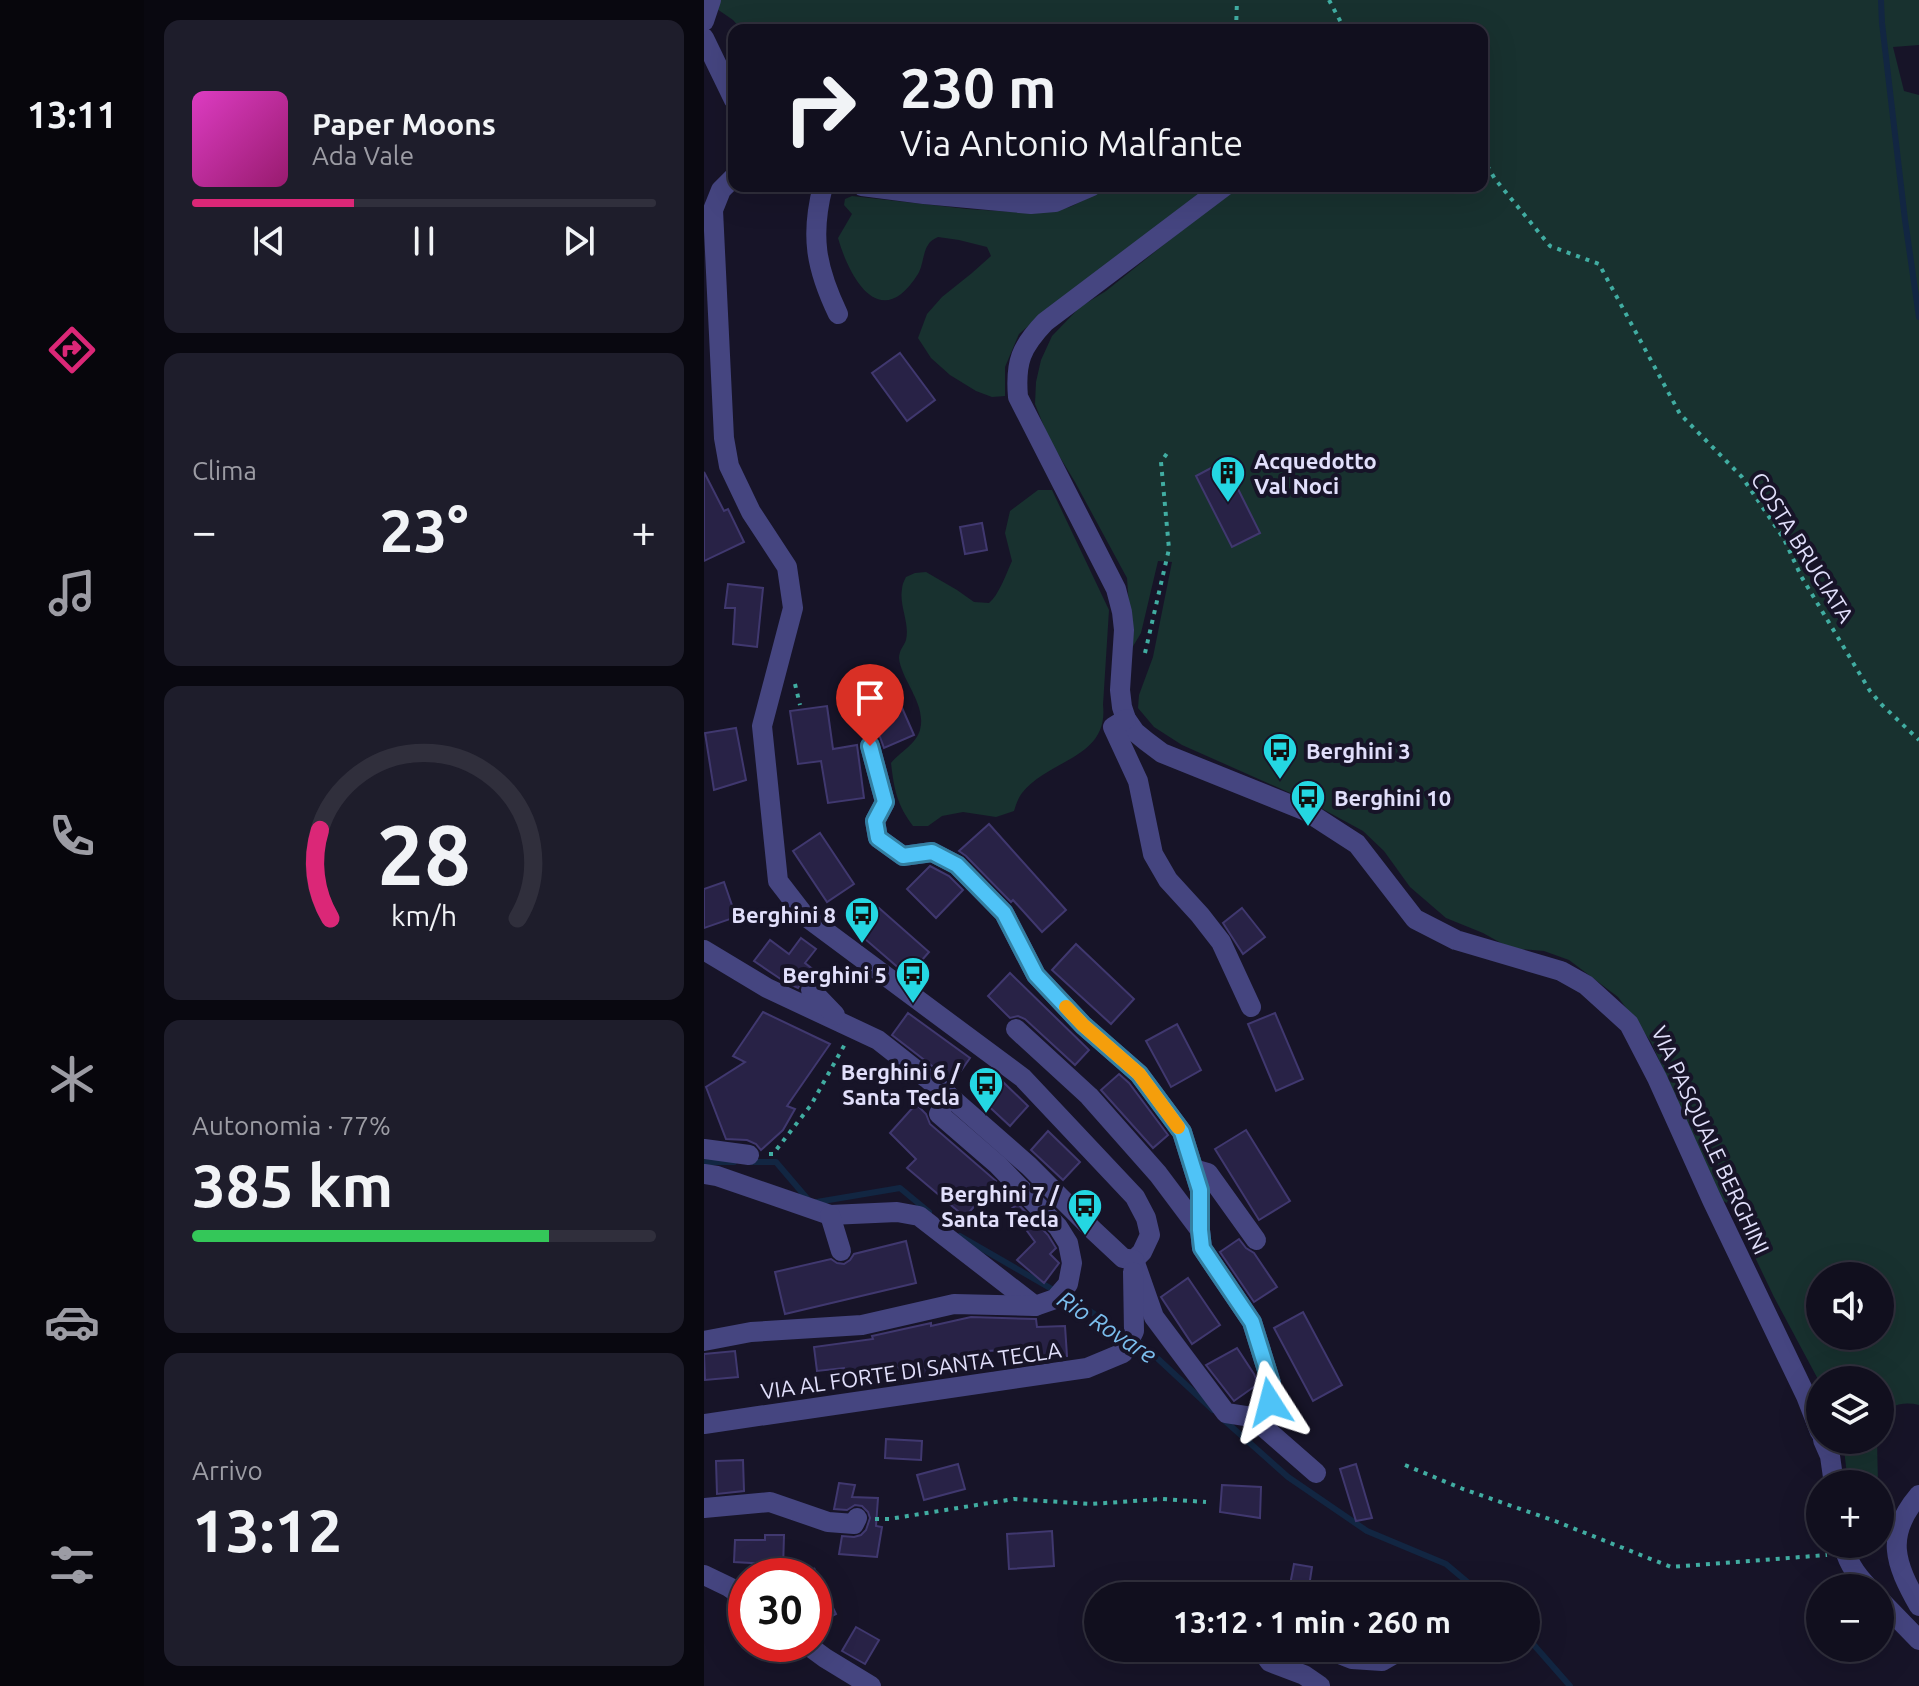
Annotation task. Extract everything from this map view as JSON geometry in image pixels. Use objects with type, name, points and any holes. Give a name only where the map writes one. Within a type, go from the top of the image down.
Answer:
[{"type":"street","points":[[704,21],[711,0]]},
{"type":"street","points":[[704,38],[728,88]]},
{"type":"street","points":[[728,183],[721,190],[713,210],[724,438],[729,466],[751,512],[787,567],[793,608],[762,726],[778,881],[805,916],[1023,1078],[1135,1197],[1146,1218],[1150,1235],[1142,1252],[1134,1260]]},
{"type":"street","points":[[821,192],[816,250],[827,291],[838,314]]},
{"type":"street","points":[[908,192],[1031,204],[1055,202],[1078,192]]},
{"type":"street","points":[[1217,192],[1045,322],[1025,347],[1016,374],[1018,397],[1116,589],[1124,630],[1120,690],[1126,719],[1113,727],[1138,781],[1153,854],[1168,880],[1221,942],[1251,1007]]},
{"type":"street","name":"VIA PASQUALE BERGHINI","points":[[1126,719],[1135,732],[1162,753],[1306,811],[1357,844],[1415,919],[1456,940],[1561,971],[1586,985],[1629,1024],[1806,1396]]},
{"type":"street","points":[[870,746],[885,802],[875,821],[878,838],[903,856],[932,852],[957,865],[1004,913],[1036,975],[1083,1025],[1139,1074],[1182,1132],[1200,1190],[1202,1248],[1252,1322],[1271,1383],[1270,1402],[1252,1417]]},
{"type":"street","points":[[704,950],[767,988],[878,1040],[948,1095],[1029,1166],[1123,1258],[1134,1260]]},
{"type":"street","points":[[811,990],[847,1025]]},
{"type":"street","points":[[1016,1029],[1089,1096],[1158,1174],[1200,1230]]},
{"type":"street","points":[[704,1341],[751,1332],[862,1325],[954,1304],[1035,1306],[1055,1299],[1068,1284],[1072,1263],[1068,1243],[1058,1227],[998,1165],[939,1114],[948,1095]]},
{"type":"street","points":[[704,1149],[749,1155]]},
{"type":"street","points":[[1194,1169],[1208,1173],[1256,1240]]},
{"type":"street","points":[[704,1174],[830,1215],[897,1212],[919,1216],[1035,1306]]},
{"type":"street","points":[[830,1215],[841,1251]]},
{"type":"street","points":[[1134,1260],[1154,1317],[1226,1413],[1252,1417],[1316,1473]]},
{"type":"street","name":"VIA AL FORTE DI SANTA TECLA","points":[[704,1424],[1087,1368],[1123,1353],[1134,1331],[1134,1260]]},
{"type":"street","points":[[1919,1495],[1898,1528],[1896,1546],[1898,1564],[1919,1606]]},
{"type":"street","points":[[704,1508],[770,1502],[828,1522],[854,1524],[857,1518]]},
{"type":"street","points":[[704,1575],[728,1587]]},
{"type":"street","points":[[1894,1614],[1919,1640]]},
{"type":"street","points":[[832,1662],[871,1686]]},
{"type":"street","points":[[1270,1662],[1304,1675],[1320,1686]]},
{"type":"path","points":[[1236,24],[1237,0]]},
{"type":"path","points":[[1329,0],[1342,24]]},
{"type":"path","name":"COSTA BRUCIATA","points":[[1488,167],[1550,246],[1599,264],[1680,414],[1742,477],[1784,539],[1801,576],[1870,691],[1919,740]]},
{"type":"path","points":[[1143,660],[1169,549],[1161,462],[1170,449]]},
{"type":"path","points":[[749,1155],[773,1154],[811,1105],[847,1025]]},
{"type":"path","points":[[1405,1465],[1671,1567],[1806,1553]]},
{"type":"path","points":[[857,1518],[889,1519],[1014,1499],[1091,1504],[1162,1499],[1206,1502]]},
{"type":"green space","points":[[704,0],[1919,0],[1919,45],[1893,47],[1904,91],[1919,95],[1919,1405],[1894,1407],[1894,1366],[1811,1366],[1730,1205],[1722,1200],[1651,1042],[1618,997],[1569,960],[1544,951],[1510,948],[1446,918],[1410,887],[1384,851],[1363,831],[1306,800],[1182,745],[1154,727],[1138,708],[1139,695],[1153,657],[1172,562],[1158,561],[1141,633],[1132,648],[1127,578],[1049,439],[1035,404],[1041,360],[1052,336],[1080,307],[1106,291],[1230,192],[1488,192],[1488,24],[737,24]]},
{"type":"green space","points":[[984,192],[1049,192],[1026,196]]},
{"type":"green space","points":[[1100,192],[1206,192],[1019,334],[1005,367],[1005,396],[992,397],[976,391],[950,375],[931,358],[918,338],[927,314],[942,297],[991,256],[987,247],[938,237],[929,244],[918,274],[904,291],[892,299],[880,300],[869,294],[850,270],[838,238],[852,214],[844,205],[845,199],[852,196],[1031,213],[1070,207]]},
{"type":"green space","points":[[1038,490],[1052,490],[1109,610],[1102,723],[1097,736],[1087,747],[1047,772],[1022,793],[1014,811],[996,817],[963,812],[942,816],[928,826],[913,826],[897,796],[891,763],[915,740],[921,720],[899,658],[907,634],[901,595],[903,583],[906,577],[926,572],[974,602],[989,603],[999,590],[1012,561],[1005,533],[1010,511]]},
{"type":"green space","points":[[1845,1454],[1877,1454],[1878,1470],[1846,1470]]},
{"type":"building","points":[[900,353],[935,400],[907,421],[872,373]]},
{"type":"building","name":"Acquedotto Val Noci","points":[[1224,461],[1260,533],[1232,547],[1196,476]]},
{"type":"building","points":[[704,472],[724,511],[728,509],[744,542],[704,561]]},
{"type":"building","points":[[982,523],[987,550],[965,554],[960,527]]},
{"type":"building","points":[[728,584],[763,588],[757,647],[733,644],[735,608],[725,608]]},
{"type":"building","points":[[888,676],[914,735],[884,748],[856,690]]},
{"type":"building","points":[[827,706],[833,749],[857,745],[864,798],[828,803],[821,761],[798,764],[790,711]]},
{"type":"building","points":[[736,728],[746,780],[714,790],[705,733]]},
{"type":"building","points":[[989,824],[1066,910],[1042,932],[1013,900],[1011,902],[959,851]]},
{"type":"building","points":[[820,833],[854,884],[827,902],[793,851]]},
{"type":"building","points":[[930,866],[949,876],[963,890],[936,918],[907,889]]},
{"type":"building","points":[[724,882],[736,917],[704,928],[704,889]]},
{"type":"building","points":[[879,908],[929,952],[908,976],[858,933]]},
{"type":"building","points":[[1242,908],[1265,937],[1243,954],[1223,923]]},
{"type":"building","points":[[801,938],[816,949],[805,963],[815,971],[798,988],[754,961],[770,940],[789,954]]},
{"type":"building","points":[[1076,944],[1134,999],[1111,1024],[1052,970]]},
{"type":"building","points":[[1010,973],[1089,1050],[1075,1065],[1025,1019],[1018,1016],[1010,1018],[988,996]]},
{"type":"building","points":[[763,1012],[830,1044],[787,1106],[795,1109],[783,1130],[761,1150],[747,1140],[726,1139],[706,1087],[745,1062],[733,1056]]},
{"type":"building","points":[[908,1013],[970,1058],[953,1082],[892,1035]]},
{"type":"building","points":[[1275,1013],[1303,1079],[1276,1091],[1248,1024]]},
{"type":"building","points":[[1177,1024],[1201,1070],[1171,1087],[1146,1041]]},
{"type":"building","points":[[1119,1074],[1168,1135],[1153,1148],[1101,1090]]},
{"type":"building","points":[[1002,1081],[1028,1106],[1010,1126],[983,1101]]},
{"type":"building","points":[[916,1104],[926,1114],[930,1124],[996,1181],[965,1217],[907,1168],[916,1159],[890,1133]]},
{"type":"building","points":[[1246,1130],[1290,1201],[1259,1220],[1215,1149]]},
{"type":"building","points":[[1048,1131],[1080,1162],[1063,1180],[1031,1150]]},
{"type":"building","points":[[1018,1204],[1048,1235],[1056,1248],[1050,1254],[1059,1263],[1044,1283],[1017,1260],[1035,1242],[1011,1209]]},
{"type":"building","points":[[1239,1239],[1254,1253],[1277,1287],[1254,1302],[1220,1252]]},
{"type":"building","points":[[906,1241],[916,1283],[785,1314],[775,1272],[831,1259],[844,1264],[854,1254]]},
{"type":"building","points":[[1188,1278],[1220,1325],[1192,1344],[1161,1297]]},
{"type":"building","points":[[1303,1312],[1342,1385],[1313,1401],[1274,1328]]},
{"type":"building","points":[[971,1317],[1036,1319],[1037,1327],[1065,1326],[1067,1356],[1039,1358],[1038,1348],[969,1352],[969,1355],[932,1362],[935,1374],[903,1382],[899,1367],[845,1374],[844,1368],[817,1371],[814,1347],[873,1339],[872,1336]]},
{"type":"building","points":[[1237,1348],[1258,1384],[1234,1401],[1206,1365]]},
{"type":"building","points":[[735,1351],[738,1377],[705,1380],[704,1354]]},
{"type":"building","points":[[886,1439],[922,1441],[921,1460],[885,1458]]},
{"type":"building","points":[[743,1460],[744,1491],[717,1494],[716,1461]]},
{"type":"building","points":[[958,1464],[965,1489],[924,1500],[917,1475]]},
{"type":"building","points":[[1356,1464],[1372,1518],[1356,1521],[1340,1469]]},
{"type":"building","points":[[839,1483],[855,1485],[852,1497],[878,1498],[876,1526],[882,1527],[877,1557],[839,1554],[842,1536],[861,1535],[870,1518],[862,1506],[834,1509]]},
{"type":"building","points":[[1222,1485],[1261,1487],[1260,1518],[1220,1512]]},
{"type":"building","points":[[1052,1531],[1054,1566],[1009,1569],[1007,1534]]},
{"type":"building","points":[[765,1535],[784,1535],[783,1558],[734,1558],[735,1540],[765,1540]]},
{"type":"building","points":[[1294,1564],[1312,1567],[1310,1582],[1291,1582]]},
{"type":"building","points":[[856,1627],[879,1640],[865,1664],[842,1651]]},
{"type":"waterway","points":[[1881,0],[1919,317]]},
{"type":"waterway","name":"Rio Rovare","points":[[704,1162],[734,1162]]},
{"type":"waterway","name":"Rio Rovare","points":[[749,1162],[776,1162],[811,1203],[900,1188],[929,1212]]},
{"type":"waterway","name":"Rio Rovare","points":[[960,1236],[1142,1344],[1213,1410]]},
{"type":"waterway","name":"Rio Rovare","points":[[1224,1420],[1288,1477],[1367,1531],[1446,1564],[1467,1582]]},
{"type":"waterway","name":"Rio Rovare","points":[[1540,1652],[1570,1686]]},
{"type":"slow traffic","points":[[1066,1007],[1139,1074],[1178,1127]]},
{"type":"place","name":"Acquedotto Val Noci","points":[[1228,504]]},
{"type":"place","name":"Berghini 3","points":[[1280,781]]},
{"type":"place","name":"Berghini 10","points":[[1308,828]]},
{"type":"place","name":"Berghini 8","points":[[862,945]]},
{"type":"place","name":"Berghini 5","points":[[913,1005]]},
{"type":"place","name":"Berghini 6 / Santa Tecla","points":[[986,1115]]},
{"type":"place","name":"Berghini 7 / Santa Tecla","points":[[1085,1237]]},
{"type":"route","points":[[870,746],[885,802],[875,821],[878,838],[903,856],[932,852],[957,865],[1004,913],[1036,975],[1083,1025],[1139,1074],[1182,1132],[1200,1190],[1202,1248],[1252,1322],[1271,1383],[1270,1402]]}]
